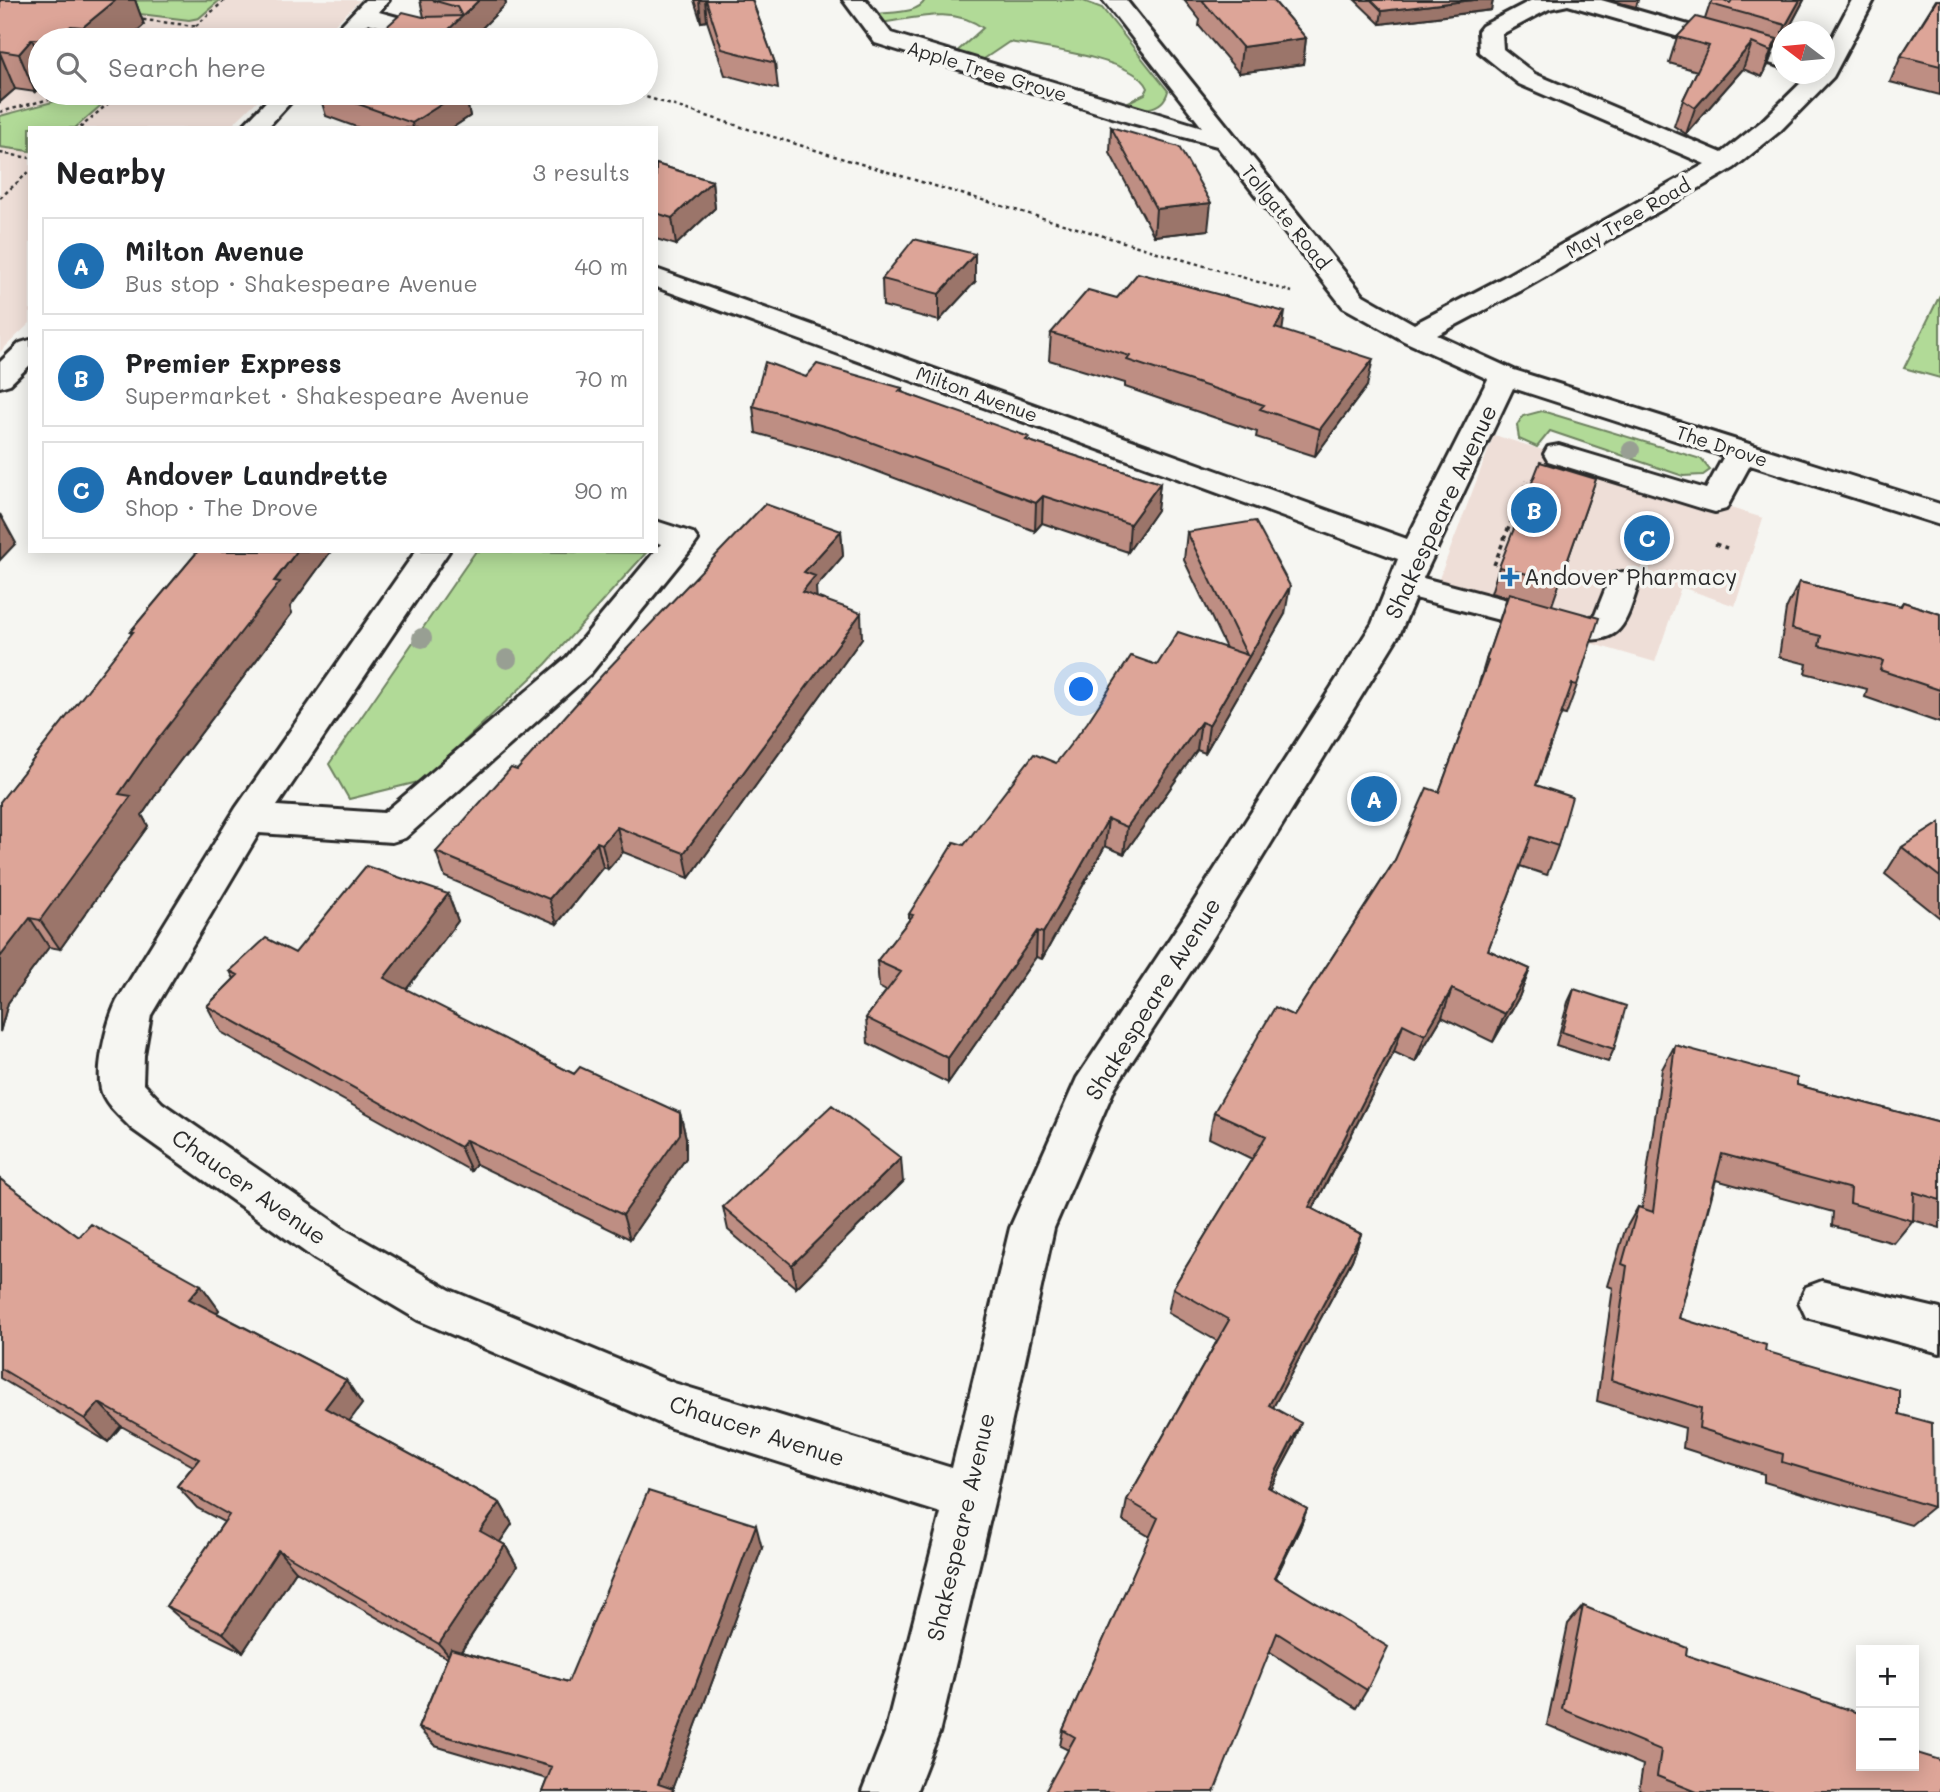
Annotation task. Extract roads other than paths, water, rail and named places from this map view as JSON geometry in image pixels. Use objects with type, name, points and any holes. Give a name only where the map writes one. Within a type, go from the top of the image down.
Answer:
[{"type":"street","name":"Apple Tree Grove","points":[[854,0],[883,38],[1137,117],[1226,141]]},
{"type":"street","name":"Tollgate Road","points":[[1114,0],[1353,301],[1414,335],[1504,376]]},
{"type":"street","points":[[1560,0],[1542,4],[1490,31],[1491,52],[1527,79],[1725,163]]},
{"type":"street","points":[[1576,0],[1772,57]]},
{"type":"street","name":"May Tree Road","points":[[1835,52],[1863,0]]},
{"type":"street","points":[[350,28],[371,7],[424,28]]},
{"type":"street","name":"May Tree Road","points":[[1414,335],[1512,284],[1725,163],[1771,126],[1812,84]]},
{"type":"street","points":[[1137,117],[1194,101]]},
{"type":"street","points":[[255,126],[275,105]]},
{"type":"street","name":"Milton Avenue","points":[[660,284],[1572,628],[1594,630],[1609,622],[1623,583]]},
{"type":"street","points":[[0,378],[28,351]]},
{"type":"street","name":"Shakespeare Avenue","points":[[888,1792],[912,1733],[1032,1228],[1098,1078],[1200,925],[1388,625],[1410,569],[1504,376]]},
{"type":"street","name":"The Drove","points":[[1504,376],[1940,515]]},
{"type":"street","points":[[1559,454],[1715,502],[1742,452]]},
{"type":"street","points":[[249,818],[392,828],[579,665],[681,540],[658,532]]},
{"type":"street","name":"Chaucer Avenue","points":[[432,553],[249,818],[131,1013],[123,1055],[122,1089],[147,1116],[331,1245],[434,1305],[671,1405],[970,1498]]},
{"type":"street","points":[[1822,1302],[1940,1331]]},
{"type":"place","name":"Premier Express","points":[[1534,510]]},
{"type":"place","name":"Andover Laundrette","points":[[1647,538]]},
{"type":"place","name":"Andover Pharmacy","points":[[1510,577]]},
{"type":"place","name":"Milton Avenue","points":[[1374,799]]}]
